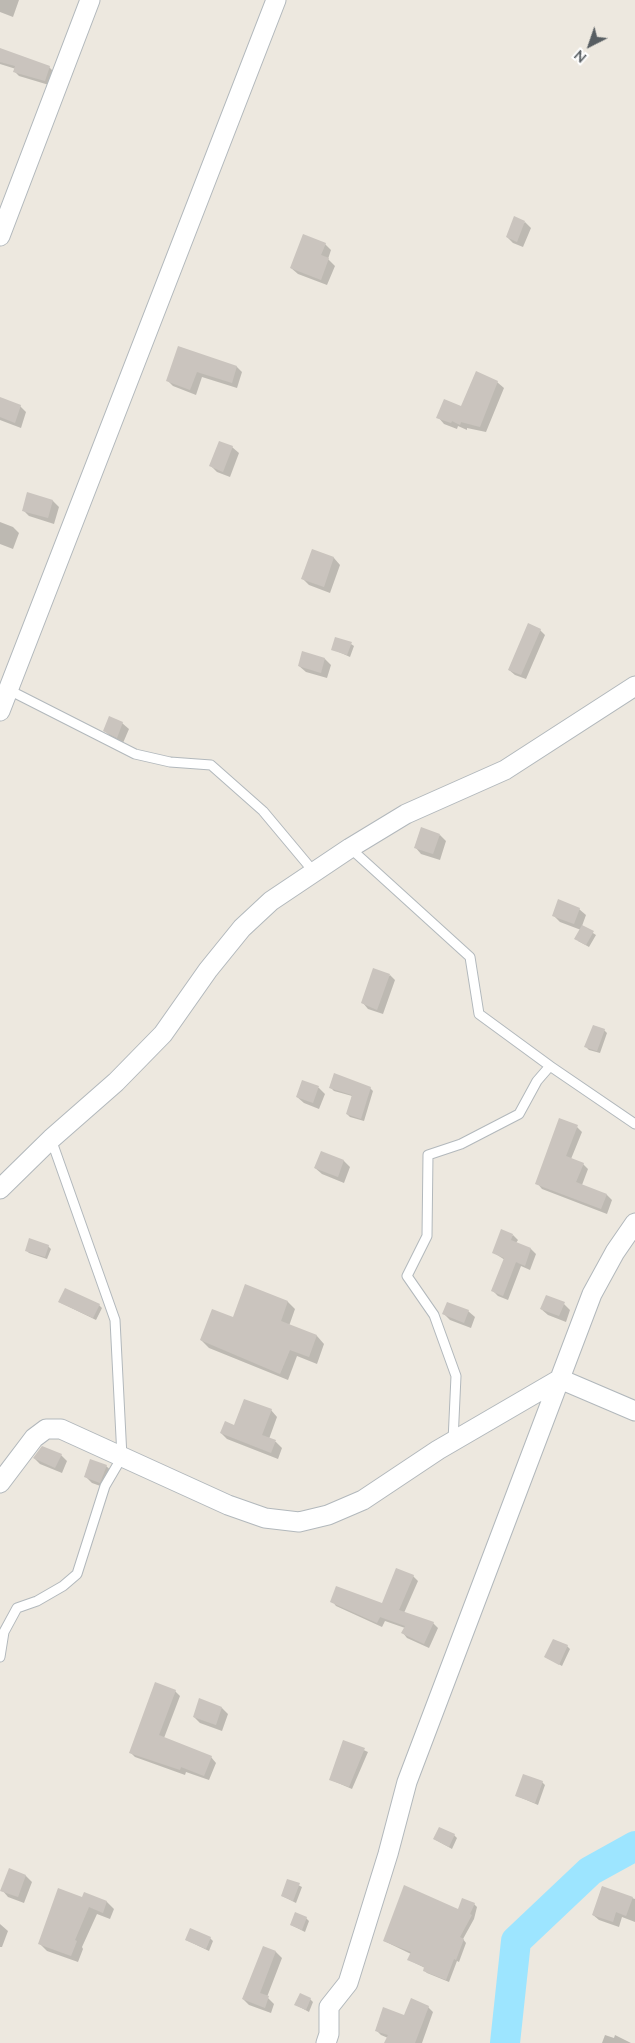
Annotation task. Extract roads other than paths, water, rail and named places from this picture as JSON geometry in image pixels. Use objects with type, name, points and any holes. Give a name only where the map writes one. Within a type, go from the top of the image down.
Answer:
[{"type":"street","points":[[0,236],[90,0]]},
{"type":"street","points":[[0,711],[4,688],[276,0]]},
{"type":"street","points":[[0,1189],[51,1139],[116,1082],[163,1034],[208,970],[242,928],[271,901],[350,848],[406,814],[504,770],[635,686]]},
{"type":"street","points":[[326,2043],[329,2034],[330,2007],[348,1983],[388,1854],[407,1782],[592,1294],[615,1252],[635,1223]]},
{"type":"street","points":[[0,1483],[34,1438],[46,1429],[61,1430],[228,1505],[265,1518],[299,1522],[328,1515],[363,1500],[453,1442],[560,1379]]},
{"type":"street","points":[[560,1379],[635,1411]]},
{"type":"lane","points":[[4,688],[135,754],[170,762],[211,765],[262,811],[314,872]]},
{"type":"lane","points":[[350,848],[470,957],[479,1014],[550,1066],[635,1124]]},
{"type":"lane","points":[[453,1442],[456,1376],[434,1315],[407,1276],[427,1236],[428,1154],[461,1144],[519,1114],[537,1081],[550,1066]]},
{"type":"lane","points":[[0,1657],[4,1632],[16,1608],[37,1601],[63,1586],[77,1574],[105,1486],[122,1457],[115,1320],[51,1139]]},
{"type":"waterway","points":[[505,2043],[516,1941],[590,1871],[635,1846]]}]
